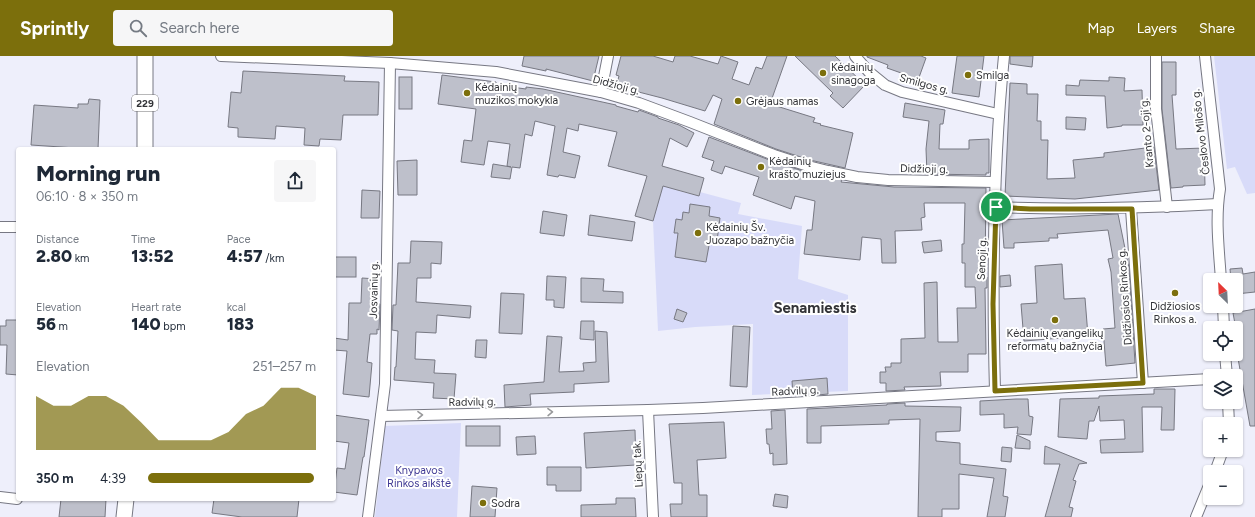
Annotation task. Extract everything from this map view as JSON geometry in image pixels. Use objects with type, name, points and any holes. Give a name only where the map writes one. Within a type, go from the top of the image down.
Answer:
[{"type":"main road","name":"229","points":[[145,56],[145,147]]},
{"type":"main road","points":[[124,517],[126,501]]},
{"type":"street","name":"Didžioji g.","points":[[221,56],[390,63],[496,72],[601,92],[639,103],[774,155],[828,171],[857,177],[888,180],[995,182]]},
{"type":"street","points":[[601,92],[608,56]]},
{"type":"street","name":"Smilgos g.","points":[[856,56],[868,72],[885,85],[902,92],[998,114]]},
{"type":"street","name":"Senoji g.","points":[[995,391],[993,304],[996,207],[995,182],[998,114],[1004,56]]},
{"type":"street","name":"Kranto 2-oji g.","points":[[1156,56],[1156,109],[1166,207]]},
{"type":"street","name":"Česlovo Milošo g.","points":[[1205,56],[1220,189],[1218,204]]},
{"type":"street","name":"Josvainių g.","points":[[368,517],[385,376],[390,63]]},
{"type":"street","points":[[996,207],[1030,209],[1132,209],[1218,204],[1221,273]]},
{"type":"street","name":"Didžiosios Rinkos g.","points":[[1132,209],[1143,383]]},
{"type":"street","points":[[0,227],[16,227]]},
{"type":"street","name":"Radvilų g.","points":[[381,416],[648,410],[1203,379]]},
{"type":"street","name":"Liepų tak.","points":[[648,410],[653,517]]},
{"type":"street","points":[[0,497],[16,499]]},
{"type":"street","points":[[1196,517],[1203,500]]},
{"type":"green space","points":[[1214,56],[1255,56],[1255,193],[1247,194],[1235,167],[1227,169]]},
{"type":"green space","points":[[664,181],[679,191],[699,196],[700,192],[741,203],[738,214],[802,226],[798,279],[848,295],[848,391],[752,395],[753,324],[695,327],[658,331],[653,221]]},
{"type":"green space","name":"Knypavos Rinkos aikštė","points":[[461,423],[457,517],[375,517],[385,426]]},
{"type":"building","points":[[524,56],[599,56],[593,81],[546,69],[546,71],[522,66]]},
{"type":"building","points":[[621,56],[653,56],[673,62],[675,56],[690,56],[718,64],[721,56],[738,62],[732,79],[749,85],[756,67],[762,69],[767,56],[787,56],[770,104],[815,118],[813,122],[821,124],[820,125],[853,133],[845,168],[810,160],[776,149],[714,124],[722,99],[713,95],[705,111],[623,88],[624,85],[617,83],[619,76],[616,75]]},
{"type":"building","points":[[795,56],[835,56],[865,85],[843,108],[830,96],[833,93]]},
{"type":"building","points":[[867,56],[921,56],[926,58],[917,83],[903,78],[904,74],[887,68],[888,65]]},
{"type":"building","name":"Smilga","points":[[957,56],[984,56],[979,97],[952,93]]},
{"type":"building","points":[[1010,56],[1033,56],[1032,67],[1010,64]]},
{"type":"building","points":[[1162,62],[1176,62],[1176,95],[1172,95],[1176,149],[1204,148],[1205,185],[1171,188],[1162,109]]},
{"type":"building","points":[[243,71],[345,76],[344,81],[379,82],[378,115],[343,115],[341,140],[320,139],[319,146],[304,145],[305,128],[276,126],[275,139],[238,137],[238,128],[228,127],[231,92],[241,93]]},
{"type":"building","points":[[442,75],[496,82],[496,85],[526,89],[526,87],[543,89],[616,105],[638,112],[639,110],[679,125],[694,133],[687,147],[670,138],[662,166],[704,178],[699,196],[663,186],[653,221],[635,216],[647,176],[608,166],[617,132],[579,124],[578,131],[567,128],[563,152],[580,156],[575,178],[559,175],[558,177],[547,175],[555,126],[535,121],[532,136],[525,134],[520,168],[512,167],[510,179],[491,177],[493,164],[511,167],[507,166],[510,144],[488,141],[484,165],[461,162],[464,140],[472,141],[476,109],[438,104]]},
{"type":"building","points":[[399,77],[412,77],[412,109],[399,109]]},
{"type":"building","points":[[1109,77],[1125,78],[1124,91],[1142,90],[1143,125],[1122,125],[1107,128],[1105,96],[1066,95],[1066,85],[1079,86],[1080,80],[1109,81]]},
{"type":"building","points":[[1010,83],[1027,84],[1027,94],[1038,94],[1037,121],[1041,121],[1041,140],[1048,140],[1047,179],[1075,178],[1073,160],[1104,157],[1104,153],[1154,147],[1159,190],[1075,199],[1005,196]]},
{"type":"building","points":[[89,99],[100,100],[98,147],[31,145],[34,105],[78,108],[78,104],[88,104]]},
{"type":"building","points":[[905,103],[945,110],[943,124],[940,124],[939,149],[969,149],[969,140],[989,139],[989,173],[986,173],[986,175],[927,174],[926,149],[929,121],[903,117]]},
{"type":"building","points":[[1066,117],[1086,118],[1085,130],[1066,129]]},
{"type":"building","points":[[709,137],[772,161],[806,172],[842,180],[841,182],[894,187],[986,188],[986,354],[968,354],[968,372],[940,372],[941,386],[904,387],[905,390],[886,391],[886,383],[880,383],[880,372],[886,372],[885,367],[891,367],[891,363],[901,363],[901,339],[925,338],[924,283],[937,282],[938,342],[958,342],[957,308],[976,308],[975,287],[965,287],[965,263],[962,263],[965,203],[924,203],[925,217],[921,218],[922,230],[895,231],[896,263],[882,263],[881,239],[862,237],[860,260],[804,254],[807,230],[812,230],[815,201],[795,196],[791,209],[753,195],[759,177],[725,166],[722,174],[711,170],[714,161],[702,157]]},
{"type":"building","points":[[417,160],[417,195],[398,195],[397,161]]},
{"type":"building","points":[[362,190],[380,191],[379,218],[361,218]]},
{"type":"building","name":"Kėdainių Šv. Juozapo bažnyčia","points":[[690,204],[710,207],[709,216],[720,218],[717,241],[710,240],[706,262],[675,257],[678,233],[674,233],[676,219],[682,220],[683,212],[689,213]]},
{"type":"building","points":[[543,211],[567,215],[564,236],[540,233]]},
{"type":"building","points":[[1118,214],[1129,268],[1135,363],[1106,366],[1103,329],[1115,328],[1111,272],[1108,259],[1113,258],[1108,230],[1057,234],[1058,238],[1049,238],[1049,241],[1014,243],[1014,248],[1004,248],[1002,220]]},
{"type":"building","points":[[590,215],[635,222],[632,241],[588,235]]},
{"type":"building","points":[[941,240],[942,251],[924,253],[922,242]]},
{"type":"building","points":[[411,241],[442,242],[441,264],[431,263],[431,278],[417,278],[416,302],[471,306],[470,318],[437,315],[436,333],[416,332],[415,359],[435,360],[434,373],[456,374],[454,399],[433,398],[434,383],[394,380],[398,331],[392,330],[393,305],[396,305],[398,263],[410,263]]},
{"type":"building","points":[[336,257],[356,257],[356,277],[336,277]]},
{"type":"building","name":"Kėdainių evangelikų reformatų bažnyčia","points":[[1062,264],[1064,299],[1085,298],[1088,336],[1024,341],[1021,304],[1037,303],[1035,266]]},
{"type":"building","points":[[1242,268],[1243,273],[1230,273],[1230,269]]},
{"type":"building","points":[[1255,272],[1255,292],[1243,293],[1243,274]]},
{"type":"building","points":[[1010,275],[1011,286],[1000,287],[1000,276]]},
{"type":"building","points":[[547,276],[566,277],[564,308],[554,307],[554,300],[546,300]]},
{"type":"building","points":[[362,278],[377,279],[376,304],[380,304],[379,330],[377,329],[377,334],[370,334],[367,362],[372,363],[369,397],[343,394],[347,351],[336,350],[336,338],[348,340],[349,303],[361,303]]},
{"type":"building","points":[[581,278],[604,279],[603,291],[623,292],[623,303],[581,302]]},
{"type":"building","points":[[501,293],[524,294],[522,334],[499,333]]},
{"type":"building","points":[[677,309],[687,313],[683,322],[674,319]]},
{"type":"building","points":[[1255,309],[1255,426],[1250,426],[1243,386],[1243,369],[1240,369],[1238,361],[1243,361],[1243,321],[1234,321],[1233,313],[1243,313],[1243,311]]},
{"type":"building","points":[[6,320],[16,320],[16,375],[6,374],[7,345],[0,345],[0,326],[6,326]]},
{"type":"building","points":[[581,321],[594,321],[594,340],[580,339]]},
{"type":"building","points":[[733,326],[750,327],[747,387],[730,386]]},
{"type":"building","points":[[595,331],[607,332],[609,382],[574,384],[574,392],[530,394],[531,405],[505,407],[504,385],[544,382],[547,336],[562,337],[559,372],[584,371],[583,363],[596,362]]},
{"type":"building","points":[[476,340],[487,340],[486,358],[475,357]]},
{"type":"building","points":[[827,378],[828,394],[807,396],[807,394],[793,395],[792,381]]},
{"type":"building","points":[[1154,389],[1175,389],[1174,430],[1161,430],[1162,407],[1142,407],[1143,452],[1101,453],[1100,440],[1125,439],[1124,420],[1100,421],[1099,406],[1094,421],[1089,421],[1087,439],[1058,437],[1060,399],[1154,394]]},
{"type":"building","points":[[1028,399],[1029,416],[1033,417],[1031,435],[1017,434],[1018,427],[1004,428],[1004,414],[980,415],[980,401]]},
{"type":"building","points":[[905,403],[905,406],[961,407],[960,431],[936,432],[936,441],[960,443],[960,464],[1006,469],[1003,496],[1008,497],[1005,517],[987,517],[994,478],[959,474],[959,509],[942,509],[942,517],[918,517],[920,419],[889,420],[889,424],[821,426],[821,443],[807,443],[807,409]]},
{"type":"building","points":[[785,410],[787,464],[773,465],[773,453],[770,454],[769,444],[767,444],[766,429],[772,429],[771,411]]},
{"type":"building","points":[[336,415],[369,420],[357,495],[336,492],[337,468],[345,469],[349,443],[336,441]]},
{"type":"building","points":[[724,422],[726,458],[697,460],[699,495],[707,495],[707,517],[671,517],[670,504],[682,504],[682,483],[674,483],[669,424]]},
{"type":"building","points":[[466,426],[500,426],[500,446],[466,446]]},
{"type":"building","points":[[635,430],[636,465],[586,468],[584,433]]},
{"type":"building","points":[[1017,435],[1030,441],[1030,449],[1015,448]]},
{"type":"building","points":[[535,436],[536,454],[517,455],[516,437]]},
{"type":"building","points":[[1045,446],[1087,463],[1079,464],[1073,480],[1076,481],[1069,507],[1073,508],[1071,517],[1045,517],[1060,464],[1044,464]]},
{"type":"building","points":[[1002,447],[1012,448],[1011,462],[1001,461]]},
{"type":"building","points":[[547,467],[581,467],[581,491],[556,491],[556,485],[547,485]]},
{"type":"building","name":"Sodra","points":[[472,486],[497,488],[495,517],[470,517]]},
{"type":"building","points":[[775,494],[788,496],[787,508],[773,506]]},
{"type":"building","points":[[616,498],[635,498],[636,517],[581,517],[581,505],[616,504]]},
{"type":"building","points":[[61,501],[106,501],[105,517],[59,517]]},
{"type":"building","points":[[214,501],[299,501],[297,517],[242,517],[212,513]]},
{"type":"place","name":"Kėdainių sinagoga","points":[[823,73]]},
{"type":"place","name":"Smilga","points":[[968,75]]},
{"type":"place","name":"Kėdainių muzikos mokykla","points":[[467,93]]},
{"type":"place","name":"Grėjaus namas","points":[[738,101]]},
{"type":"place","name":"Kėdainių krašto muziejus","points":[[761,167]]},
{"type":"place","name":"Kėdainių Šv. Juozapo bažnyčia","points":[[698,233]]},
{"type":"place","name":"Didžiosios Rinkos a.","points":[[1175,293]]},
{"type":"place","name":"Kėdainių evangelikų reformatų bažnyčia","points":[[1055,320]]},
{"type":"place","name":"Sodra","points":[[483,503]]},
{"type":"district","name":"Senamiestis","points":[[815,308]]},
{"type":"route","points":[[996,207],[1030,209],[1132,209],[1143,383],[995,391],[993,304],[996,207]]}]
